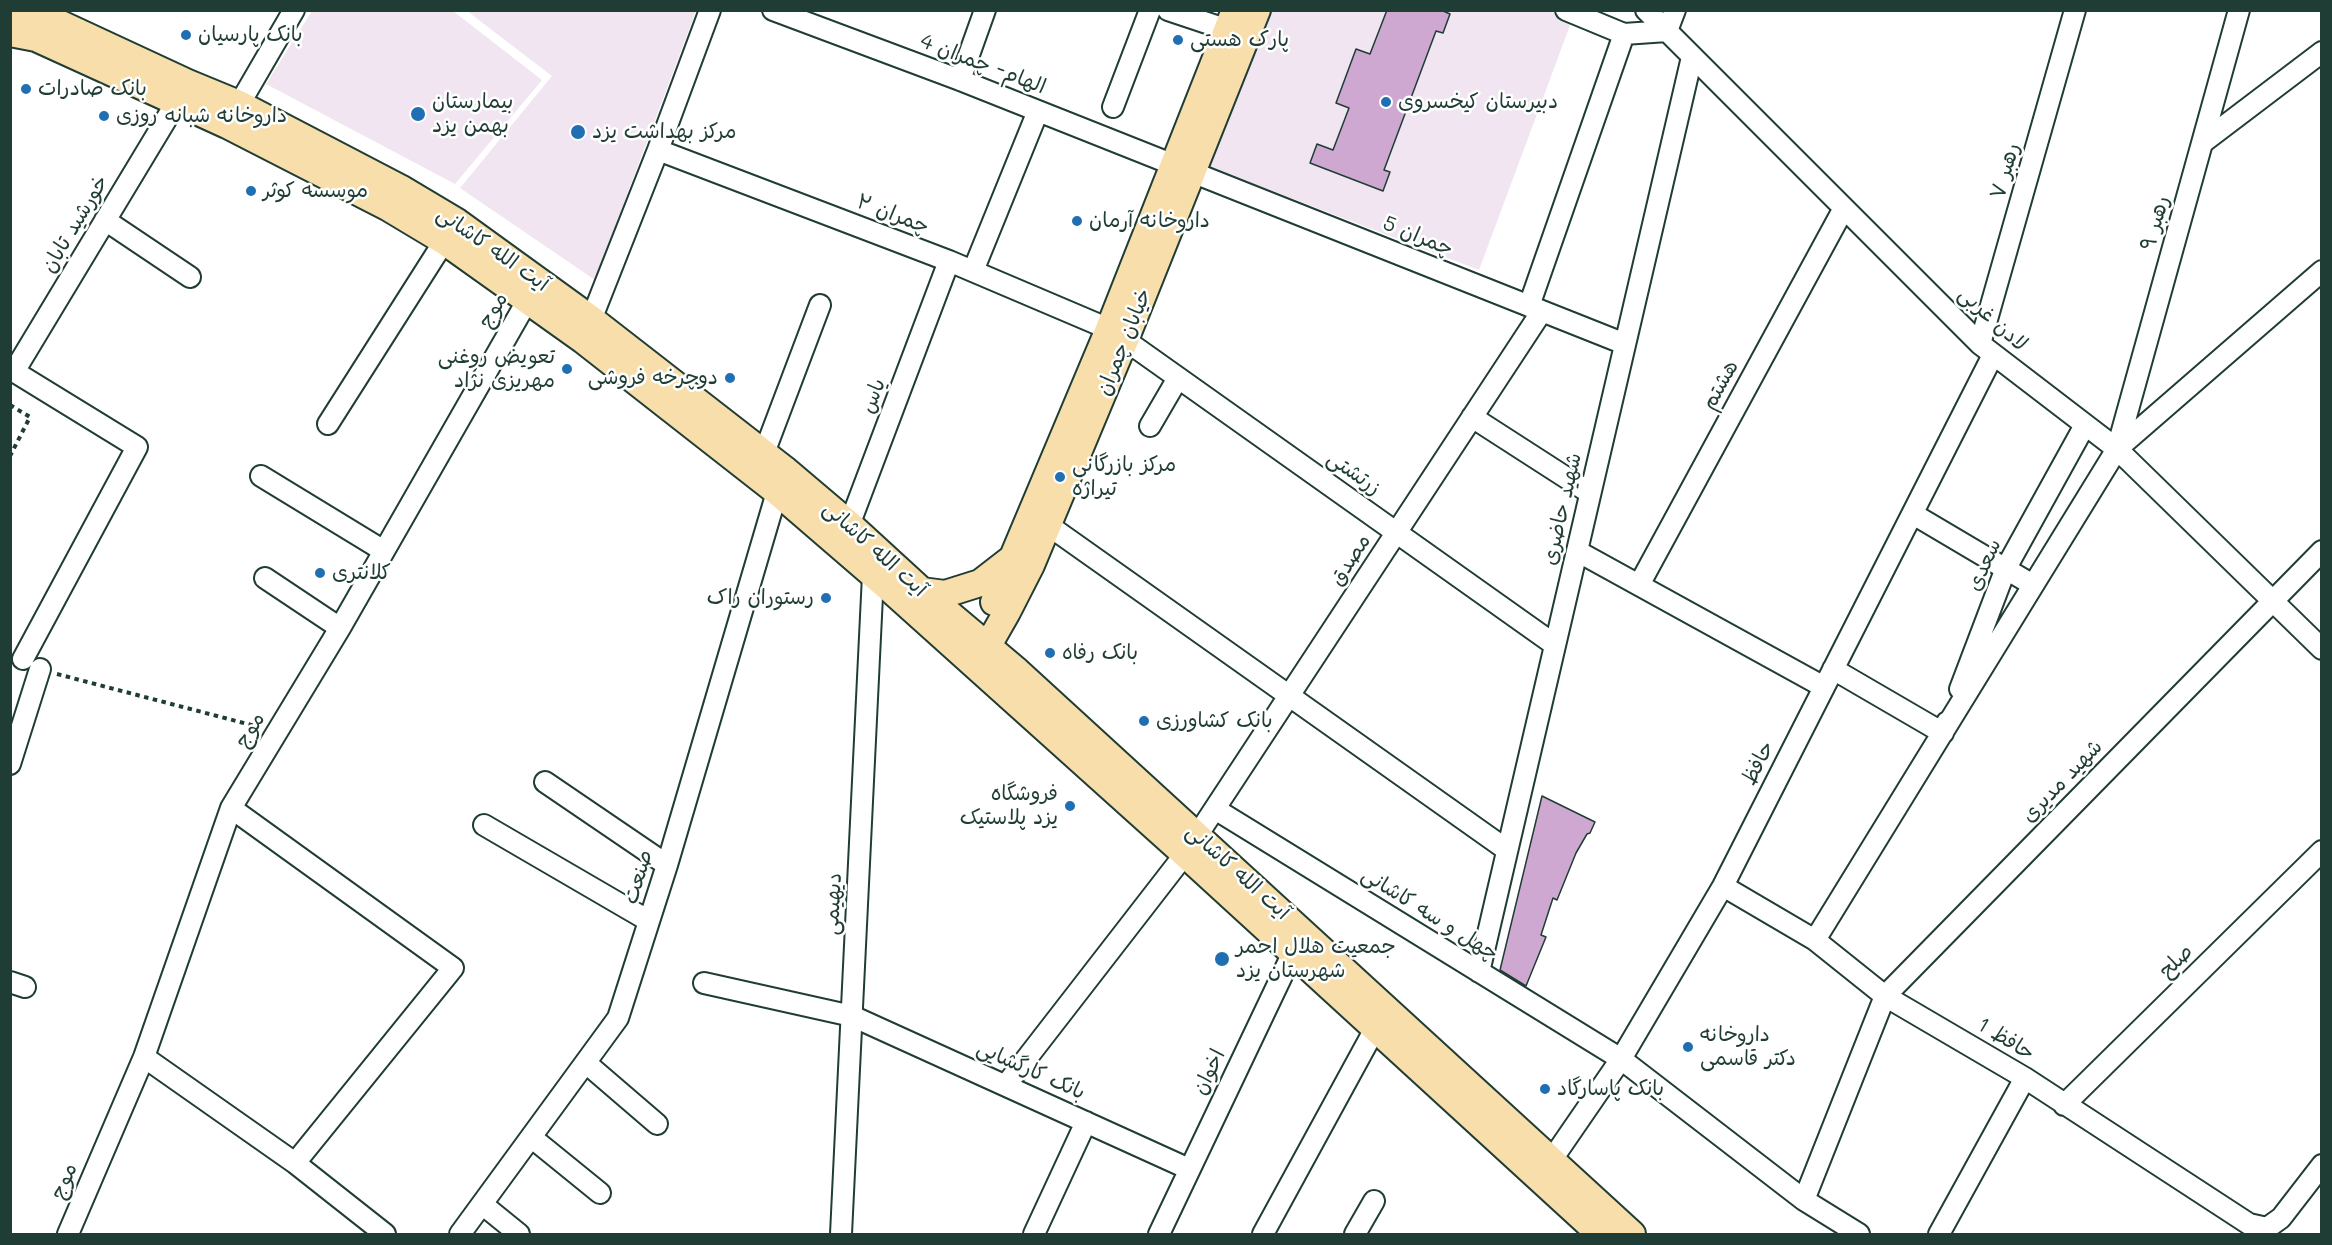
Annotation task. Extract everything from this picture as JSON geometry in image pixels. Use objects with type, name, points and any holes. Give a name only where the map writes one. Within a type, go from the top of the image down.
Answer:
[{"type":"main road","name":"آیت الله کاشانی","points":[[16,10],[46,22],[182,93],[400,188],[450,231],[587,329],[780,480],[975,650],[1191,845],[1303,932],[1379,1020]]},
{"type":"main road","name":"خیابان چمران","points":[[975,650],[1007,612],[1048,525],[1117,334],[1183,169],[1257,10]]},
{"type":"main road","name":"خیابان چمران","points":[[1183,169],[1232,20]]},
{"type":"main road","name":"آیت الله کاشانی","points":[[10,33],[46,22]]},
{"type":"main road","name":"خیابان چمران","points":[[975,650],[1014,557],[1117,334]]},
{"type":"main road","points":[[922,591],[945,594],[980,583],[1014,557]]},
{"type":"main road","name":"آیت الله کاشانی","points":[[877,564],[922,591],[975,650],[1017,671],[1191,845],[1292,955],[1379,1020],[1545,1170],[1632,1234]]},
{"type":"main road","points":[[1007,612],[1007,638],[1017,671]]},
{"type":"main road","name":"آیت الله کاشانی","points":[[1545,1170],[1595,1233]]},
{"type":"street","points":[[233,115],[294,10]]},
{"type":"street","points":[[587,329],[658,150],[710,10]]},
{"type":"street","name":"الهام- چمران 4","points":[[773,10],[960,80],[1183,169]]},
{"type":"street","points":[[960,80],[984,10]]},
{"type":"street","points":[[1113,107],[1150,10]]},
{"type":"street","points":[[1168,10],[1232,20]]},
{"type":"street","points":[[1566,10],[1624,34],[1666,31],[1675,10]]},
{"type":"street","name":"لادن غربی","points":[[1646,10],[1987,349],[2117,449],[2322,649]]},
{"type":"street","name":"رهبر ۷","points":[[1987,349],[2075,10]]},
{"type":"street","name":"رهبر ۹","points":[[2117,449],[2239,10]]},
{"type":"street","name":"مصدق","points":[[1006,1085],[1191,845],[1472,417],[1535,309],[1624,34]]},
{"type":"street","points":[[2202,143],[2322,52]]},
{"type":"street","name":"شهید حاضری","points":[[1479,972],[1692,57]]},
{"type":"street","name":"خورشید تابان","points":[[13,370],[182,93]]},
{"type":"street","points":[[973,271],[1038,111]]},
{"type":"street","name":"چمران ۲","points":[[658,150],[949,261],[1117,334]]},
{"type":"street","name":"چمران 5","points":[[1183,169],[1625,344]]},
{"type":"street","name":"هشتم","points":[[1639,585],[1844,208]]},
{"type":"street","points":[[105,220],[190,277]]},
{"type":"street","points":[[328,424],[450,231]]},
{"type":"street","name":"یاس","points":[[845,536],[949,261]]},
{"type":"street","points":[[2117,449],[2322,271]]},
{"type":"street","name":"موج","points":[[68,1234],[144,1056],[231,808],[340,628],[533,291]]},
{"type":"street","points":[[758,463],[820,305]]},
{"type":"street","name":"زرتشتی","points":[[1117,334],[1555,645]]},
{"type":"street","name":"حافظ","points":[[1545,1170],[1621,1059],[1723,886],[1913,514],[1987,349]]},
{"type":"street","points":[[10,764],[32,664],[137,447],[13,370]]},
{"type":"street","points":[[1150,426],[1178,378]]},
{"type":"street","points":[[1472,417],[1590,493]]},
{"type":"street","name":"سعدی","points":[[1943,733],[2006,568],[2085,425]]},
{"type":"street","name":"سعدی","points":[[1815,940],[2117,449]]},
{"type":"street","points":[[261,476],[384,552]]},
{"type":"street","name":"صنعت","points":[[460,1234],[618,1018],[667,865],[780,480]]},
{"type":"street","points":[[1913,514],[2033,585]]},
{"type":"street","points":[[1048,525],[1507,850]]},
{"type":"street","points":[[1577,551],[1824,687]]},
{"type":"street","name":"شهید مدیری","points":[[1886,996],[2322,551]]},
{"type":"street","name":"دیهیمی","points":[[841,1234],[877,564]]},
{"type":"street","points":[[265,578],[340,628]]},
{"type":"street","points":[[1833,669],[1943,733]]},
{"type":"street","points":[[545,782],[667,865]]},
{"type":"street","points":[[231,808],[453,968],[295,1163]]},
{"type":"street","name":"چهل و سه کاشانی","points":[[1215,809],[1621,1059],[1804,1200],[1860,1234]]},
{"type":"street","points":[[484,825],[650,921]]},
{"type":"street","name":"صلح","points":[[2064,1105],[2322,851]]},
{"type":"street","name":"حافظ 1","points":[[1723,886],[1815,940],[1886,996],[2025,1078],[2249,1224],[2267,1228],[2281,1218],[2322,1165]]},
{"type":"street","name":"اخوان","points":[[1159,1234],[1303,932]]},
{"type":"street","name":"بانک کارگشایی","points":[[704,983],[852,1016],[1189,1169]]},
{"type":"street","points":[[1804,1200],[1886,996]]},
{"type":"street","points":[[1263,1234],[1379,1020]]},
{"type":"street","points":[[144,1056],[295,1163],[385,1234]]},
{"type":"street","points":[[586,1063],[657,1124]]},
{"type":"street","points":[[1939,1234],[2025,1078]]},
{"type":"street","points":[[1034,1234],[1086,1122]]},
{"type":"street","points":[[531,1137],[600,1193]]},
{"type":"street","points":[[1355,1234],[1374,1201]]},
{"type":"street","points":[[482,1204],[519,1234]]},
{"type":"path","points":[[10,405],[30,417],[10,456]]},
{"type":"path","points":[[32,664],[277,732]]},
{"type":"shaded area","name":"دبیرستان کیخسروی","points":[[1547,10],[1572,20],[1479,270],[1207,166],[1266,11]]},
{"type":"shaded area","name":"بیمارستان بهمن یزد","points":[[312,11],[453,11],[542,80],[455,184],[266,84]]},
{"type":"shaded area","name":"مرکز بهداشت یزد","points":[[467,11],[696,11],[595,280],[460,188],[552,76]]},
{"type":"building","points":[[1387,10],[1441,10],[1450,14],[1443,33],[1436,31],[1384,170],[1390,172],[1383,191],[1310,163],[1317,144],[1333,150],[1349,108],[1336,103],[1356,49],[1370,54]]},
{"type":"building","points":[[1542,796],[1595,822],[1576,853],[1557,900],[1553,898],[1541,935],[1546,937],[1526,986],[1500,970]]},
{"type":"place","name":"بانک پارسیان","points":[[186,35]]},
{"type":"place","name":"پارک هستی","points":[[1178,40]]},
{"type":"place","name":"بانک صادرات","points":[[26,89]]},
{"type":"place","name":"دبیرستان کیخسروی","points":[[1386,102]]},
{"type":"place","name":"بیمارستان بهمن یزد","points":[[418,114]]},
{"type":"place","name":"داروخانه شبانه روزی","points":[[104,116]]},
{"type":"place","name":"مرکز بهداشت یزد","points":[[578,132]]},
{"type":"place","name":"موسسه کوثر","points":[[251,191]]},
{"type":"place","name":"داروخانه آرمان","points":[[1077,221]]},
{"type":"place","name":"تعویض روغنی مهریزی نژاد","points":[[567,369]]},
{"type":"place","name":"دوچرخه فروشی","points":[[730,378]]},
{"type":"place","name":"مرکز بازرگانی تیراژه","points":[[1060,477]]},
{"type":"place","name":"کلانتری","points":[[320,573]]},
{"type":"place","name":"رستوران راک","points":[[826,598]]},
{"type":"place","name":"بانک رفاه","points":[[1050,653]]},
{"type":"place","name":"بانک کشاورزی","points":[[1144,721]]},
{"type":"place","name":"فروشگاه یزد پلاستیک","points":[[1070,806]]},
{"type":"place","name":"جمعیت هلال احمر شهرستان یزد","points":[[1222,959]]},
{"type":"place","name":"داروخانه دکتر قاسمی","points":[[1688,1047]]},
{"type":"place","name":"بانک پاسارگاد","points":[[1545,1089]]}]
